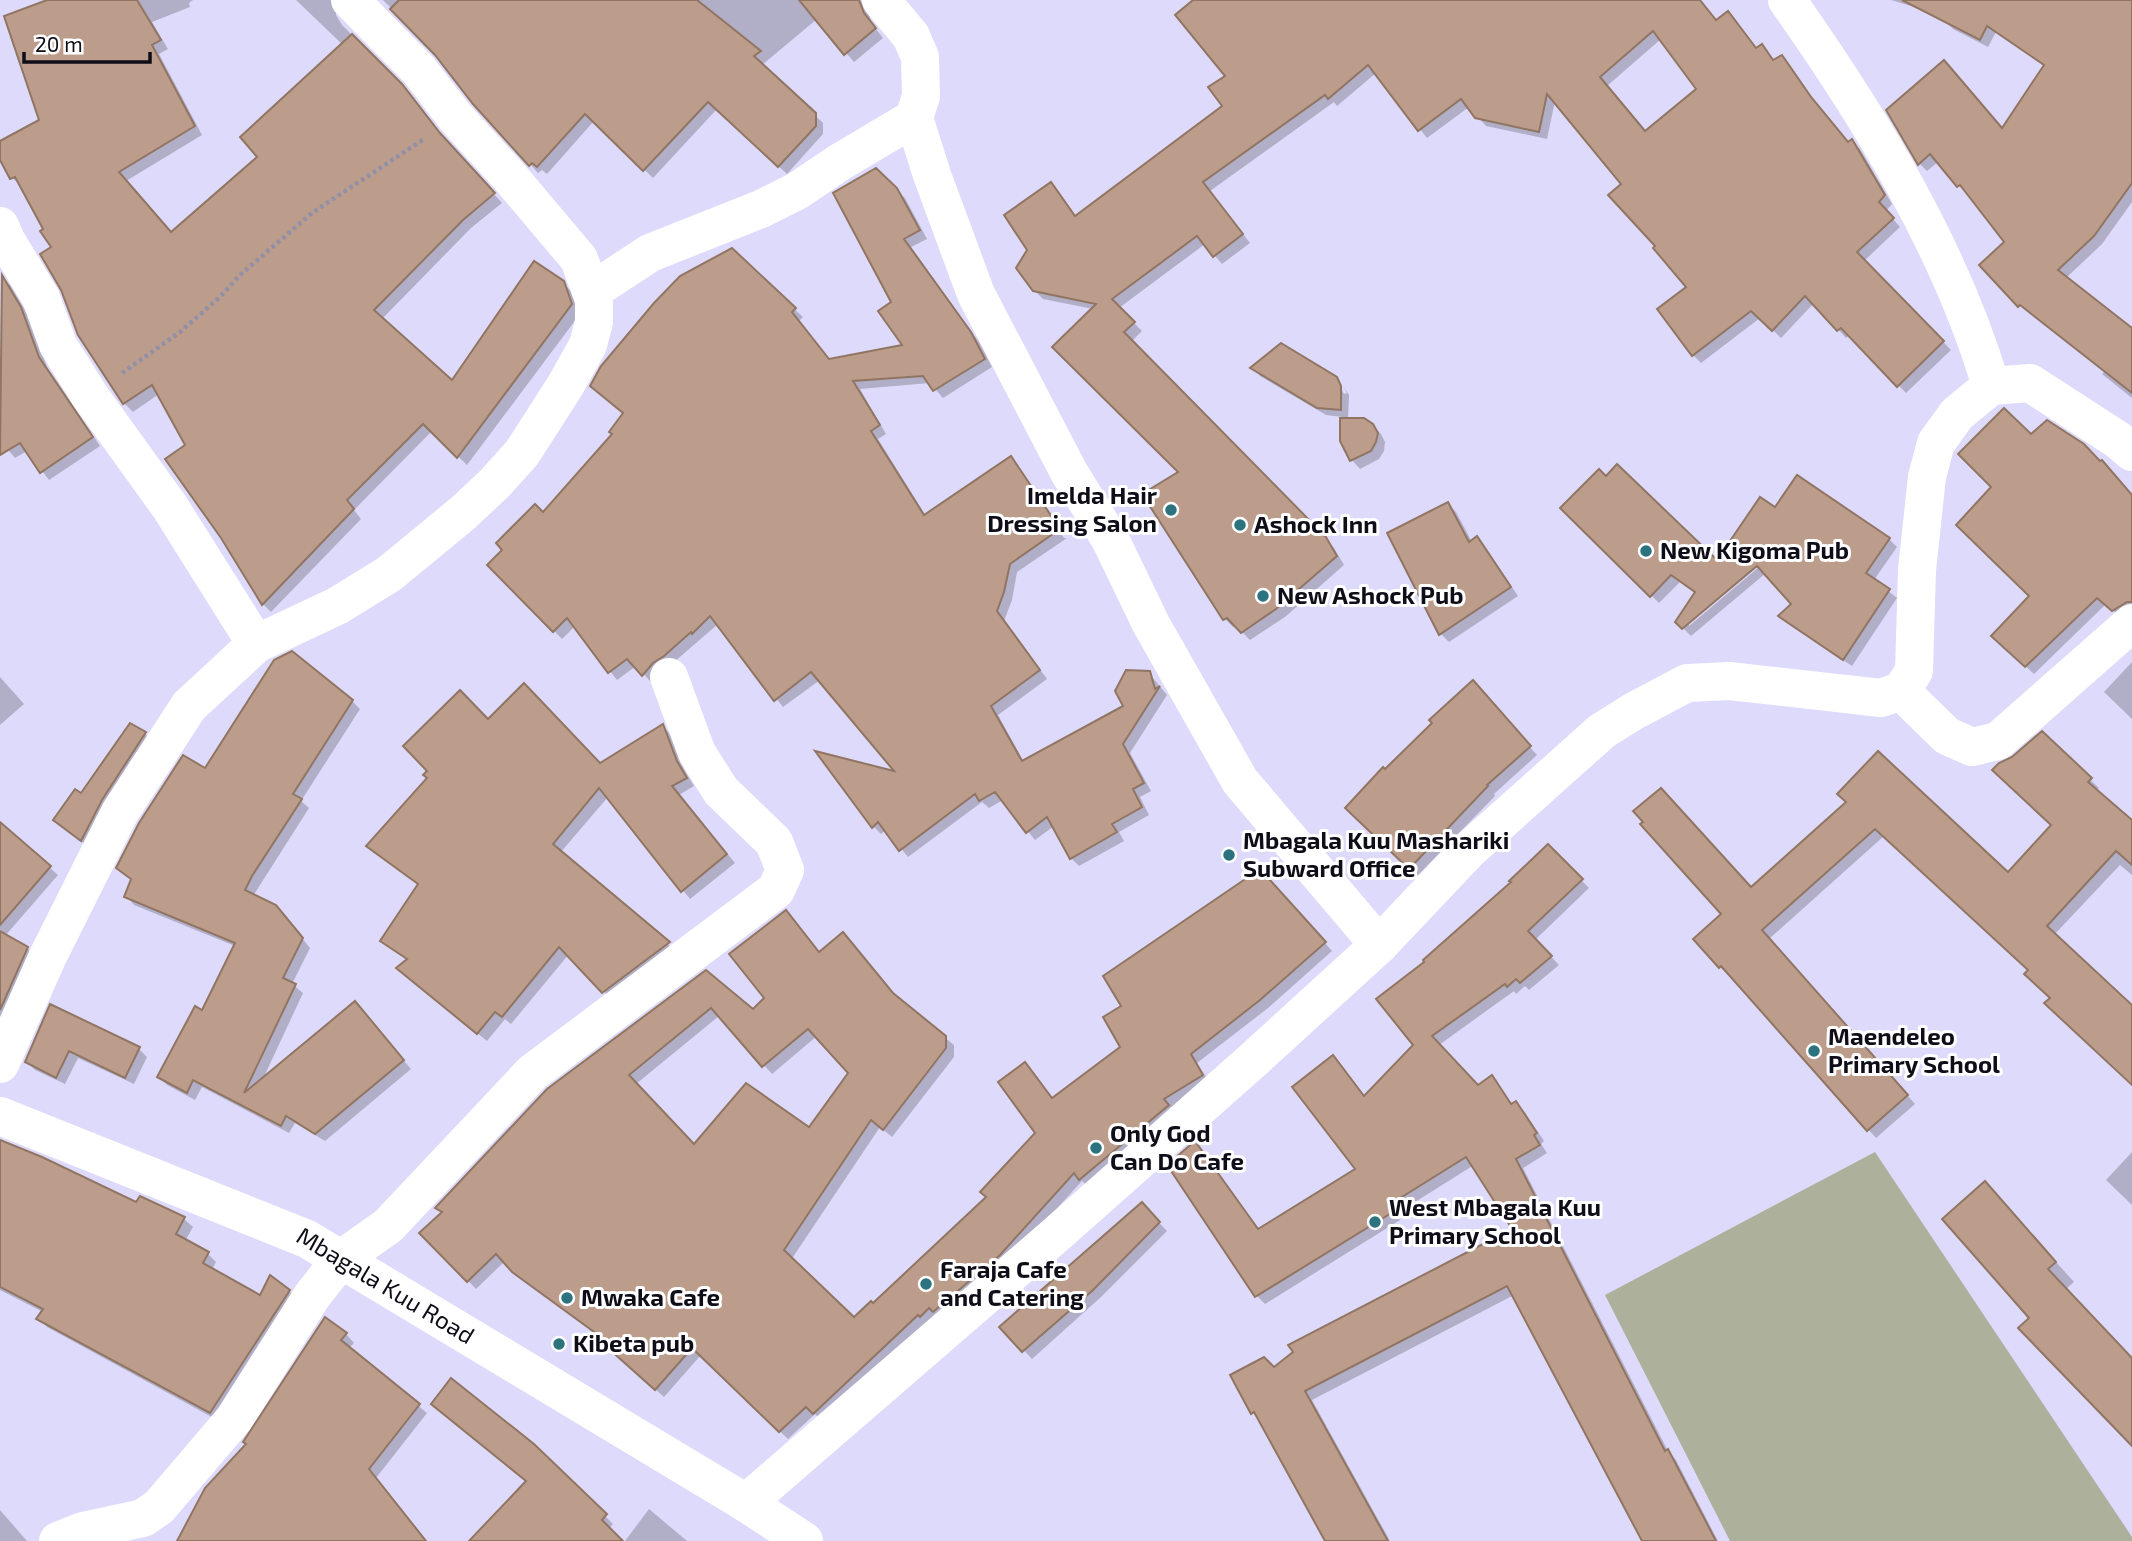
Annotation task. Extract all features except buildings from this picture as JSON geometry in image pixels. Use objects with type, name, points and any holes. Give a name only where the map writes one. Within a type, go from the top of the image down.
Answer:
[{"type":"street","points":[[0,1064],[47,958],[130,794],[189,706],[256,644],[337,606],[389,574],[495,483],[522,453],[565,386],[587,345],[594,321],[594,300],[579,259],[456,118],[419,71],[350,0]]},
{"type":"street","points":[[881,0],[911,36],[920,57],[921,96],[914,118],[976,294],[1070,474],[1110,538],[1151,624],[1240,781],[1378,945]]},
{"type":"street","points":[[1787,0],[1831,63],[1891,160],[1960,293],[1991,386]]},
{"type":"street","points":[[592,290],[650,253],[761,209],[797,191],[914,118]]},
{"type":"street","points":[[0,226],[41,298],[58,345],[90,396],[170,507],[256,644]]},
{"type":"street","points":[[746,1503],[1080,1213],[1378,945],[1470,849],[1602,731],[1633,711],[1687,683],[1729,681],[1881,698],[1901,691],[1914,671],[1917,570],[1927,477],[1936,443],[1957,414],[1991,386],[2030,383],[2132,452]]},
{"type":"street","points":[[1901,691],[1947,736],[1972,747],[1998,741],[2132,623]]},
{"type":"street","points":[[58,1541],[83,1531],[142,1518],[159,1507],[234,1419],[312,1296],[341,1259],[388,1226],[532,1073],[776,890],[785,870],[775,842],[721,791],[697,753],[669,677]]},
{"type":"street","name":"Mbagala Kuu Road","points":[[1,1119],[307,1239],[746,1503],[804,1541]]},
{"type":"path","points":[[90,396],[180,332],[219,298],[240,275],[312,213],[456,118]]},
{"type":"green space","points":[[1875,1152],[2132,1537],[2132,1541],[1730,1541],[1605,1295]]},
{"type":"place","name":"Imelda Hair Dressing Salon","points":[[1171,510]]},
{"type":"place","name":"Ashock Inn","points":[[1240,525]]},
{"type":"place","name":"New Kigoma Pub","points":[[1646,551]]},
{"type":"place","name":"New Ashock Pub","points":[[1263,596]]},
{"type":"place","name":"Mbagala Kuu Mashariki Subward Office","points":[[1229,855]]},
{"type":"place","name":"Maendeleo Primary School","points":[[1814,1051]]},
{"type":"place","name":"Only God Can Do Cafe","points":[[1096,1148]]},
{"type":"place","name":"West Mbagala Kuu Primary School","points":[[1375,1222]]},
{"type":"place","name":"Faraja Cafe and Catering","points":[[926,1284]]},
{"type":"place","name":"Mwaka Cafe","points":[[567,1298]]},
{"type":"place","name":"Kibeta pub","points":[[559,1344]]}]
